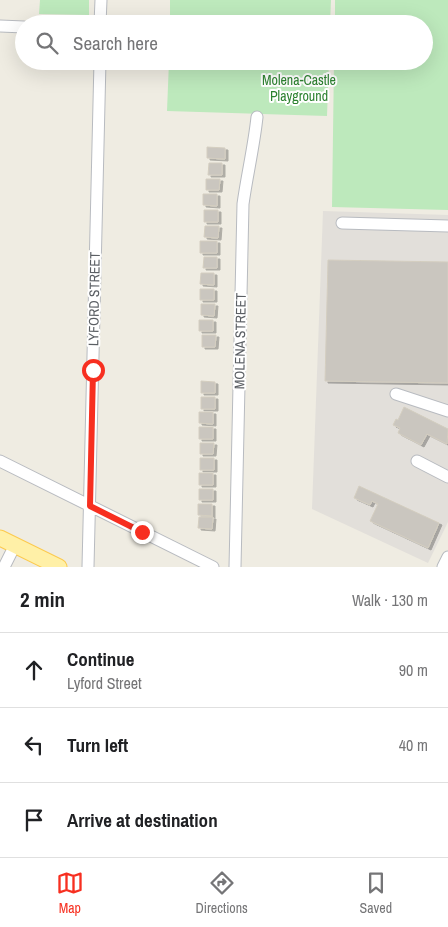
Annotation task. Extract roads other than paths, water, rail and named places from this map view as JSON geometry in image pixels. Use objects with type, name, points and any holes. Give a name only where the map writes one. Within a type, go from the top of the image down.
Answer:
[{"type":"main road","points":[[0,538],[59,567]]},
{"type":"street","points":[[100,15],[101,0]]},
{"type":"street","points":[[0,26],[15,27]]},
{"type":"street","name":"LYFORD STREET","points":[[88,567],[100,70]]},
{"type":"street","name":"MOLENA STREET","points":[[235,567],[243,204],[246,180],[255,142],[257,117]]},
{"type":"street","points":[[342,223],[448,226]]},
{"type":"street","points":[[396,394],[448,411]]},
{"type":"street","points":[[0,461],[212,567]]},
{"type":"street","points":[[417,461],[448,477]]},
{"type":"street","points":[[4,567],[15,545]]},
{"type":"street","points":[[443,567],[448,557]]},
{"type":"park label","name":"Molena-Castle Playground","points":[[299,88]]}]
